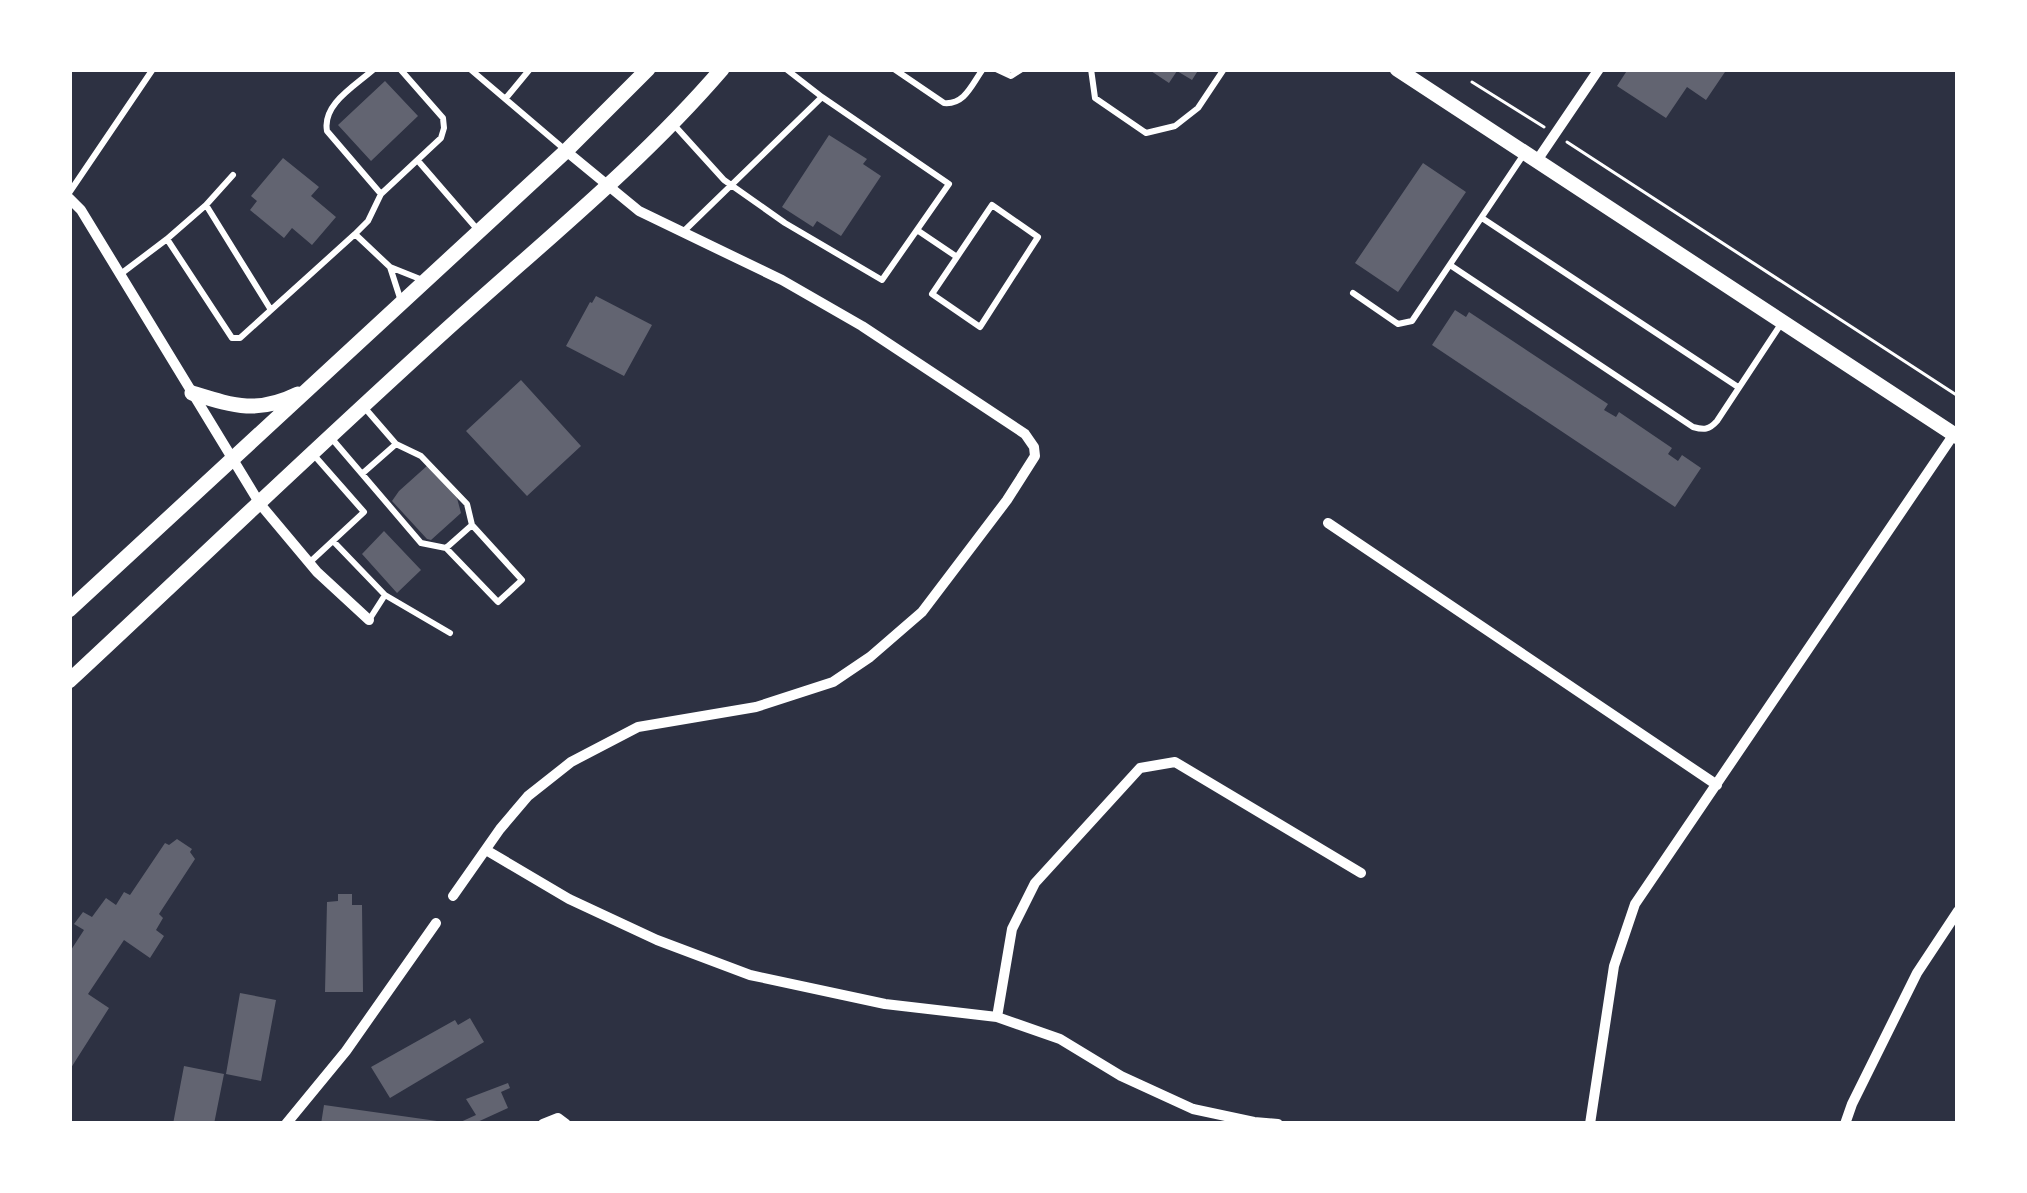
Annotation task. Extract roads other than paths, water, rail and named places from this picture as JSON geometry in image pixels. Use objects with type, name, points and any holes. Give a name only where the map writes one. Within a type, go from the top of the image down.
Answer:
[{"type":"main road","points":[[69,681],[607,186],[722,69]]},
{"type":"main road","points":[[1396,69],[1956,436]]},
{"type":"main road","points":[[69,610],[566,151],[644,70]]},
{"type":"main road","points":[[192,393],[259,407],[311,387]]},
{"type":"street","points":[[1530,158],[1555,134],[1599,69]]},
{"type":"street","points":[[453,896],[528,796],[571,762],[638,727],[756,706],[832,682],[870,657],[922,612],[1035,456],[1025,434],[862,326],[782,280],[639,211],[566,151]]},
{"type":"street","points":[[69,195],[260,504],[309,563],[369,620]]},
{"type":"street","points":[[1590,1124],[1613,966],[1635,904],[1956,436]]},
{"type":"street","points":[[1328,523],[1717,785]]},
{"type":"street","points":[[997,1017],[1012,929],[1035,883],[1140,768],[1174,762],[1361,873]]},
{"type":"street","points":[[486,850],[569,899],[657,940],[750,975],[885,1004],[997,1017],[1060,1039],[1121,1076],[1193,1109],[1278,1124]]},
{"type":"street","points":[[1845,1124],[1917,973],[1958,911]]},
{"type":"street","points":[[286,1124],[346,1051],[436,923]]},
{"type":"street","points":[[543,1124],[558,1118],[566,1124]]},
{"type":"lane","points":[[69,195],[153,69]]},
{"type":"lane","points":[[374,69],[328,110],[325,122],[327,131],[380,194]]},
{"type":"lane","points":[[167,238],[232,338],[240,338],[356,234],[368,221],[380,194],[441,138],[443,118],[400,69]]},
{"type":"lane","points":[[470,69],[566,151]]},
{"type":"lane","points":[[513,69],[523,77]]},
{"type":"lane","points":[[505,99],[530,69]]},
{"type":"lane","points":[[672,123],[731,185],[785,223],[883,280],[949,184],[786,69]]},
{"type":"lane","points":[[894,69],[944,103],[954,104],[983,69]]},
{"type":"lane","points":[[996,69],[1011,76],[1022,69]]},
{"type":"lane","points":[[1091,69],[1095,98],[1146,133],[1175,127],[1198,108],[1224,69]]},
{"type":"lane","points":[[683,232],[822,97]]},
{"type":"lane","points":[[1353,293],[1398,324],[1412,321],[1481,218],[1530,158]]},
{"type":"lane","points":[[418,161],[480,231]]},
{"type":"lane","points":[[119,275],[206,205],[233,175]]},
{"type":"lane","points":[[206,205],[271,310]]},
{"type":"lane","points":[[992,205],[1038,237],[980,327],[932,294],[957,257],[992,205]]},
{"type":"lane","points":[[1481,218],[1738,387]]},
{"type":"lane","points":[[917,230],[957,257]]},
{"type":"lane","points":[[356,234],[390,267],[425,281]]},
{"type":"lane","points":[[1450,265],[1693,427],[1710,428],[1783,321]]},
{"type":"lane","points":[[390,267],[402,302]]},
{"type":"lane","points":[[331,438],[421,543],[446,548],[499,602],[522,580],[472,525],[466,504],[422,456],[396,444],[364,407]]},
{"type":"lane","points":[[362,475],[396,444]]},
{"type":"lane","points":[[309,563],[364,512],[314,454]]},
{"type":"lane","points":[[446,548],[472,525]]},
{"type":"lane","points":[[333,541],[385,595],[450,633]]},
{"type":"lane","points":[[369,620],[385,595]]}]
